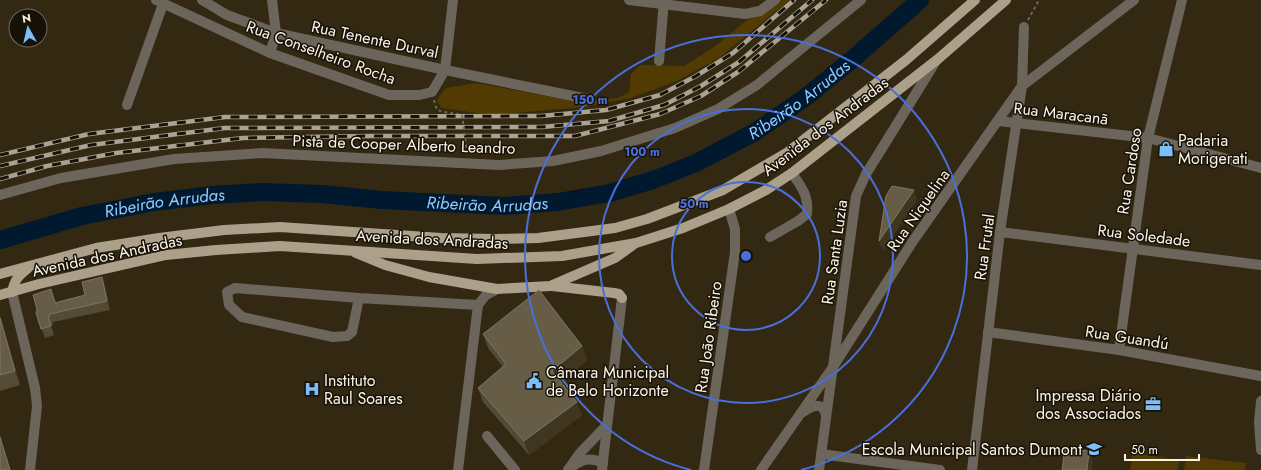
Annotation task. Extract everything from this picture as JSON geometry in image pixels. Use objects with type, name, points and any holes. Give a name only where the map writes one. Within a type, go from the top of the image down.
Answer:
[{"type":"main road","name":"Avenida dos Andradas","points":[[0,274],[96,248],[224,230],[280,227],[441,238],[495,239],[538,238],[621,226],[674,210],[723,190],[788,152],[906,60],[975,0]]},
{"type":"main road","name":"Avenida dos Andradas","points":[[0,296],[166,255],[280,246],[484,259],[562,256],[636,243],[683,228],[730,209],[766,190],[792,173],[938,58],[1006,0]]},
{"type":"main road","points":[[550,286],[615,258],[636,243]]},
{"type":"main road","points":[[349,250],[385,266],[429,277],[497,288],[550,286],[614,293],[619,294],[622,298]]},
{"type":"main road","points":[[12,292],[14,282],[18,276],[33,264]]},
{"type":"street","name":"Rua Conselheiro Rocha","points":[[202,0],[227,15],[276,33]]},
{"type":"street","points":[[270,53],[276,33],[272,0]]},
{"type":"street","name":"Rua Tenente Durval","points":[[276,33],[446,70],[454,0]]},
{"type":"street","points":[[629,0],[664,2],[745,14],[760,11],[775,0]]},
{"type":"street","name":"Pista de Cooper Alberto Leandro","points":[[0,195],[61,178],[174,159],[262,154],[499,165],[553,161],[601,151],[675,128],[718,109],[757,85],[861,0]]},
{"type":"street","name":"Rua Niquelina","points":[[761,470],[833,367],[914,241],[1022,86],[1134,0]]},
{"type":"street","name":"Rua Cardoso","points":[[1119,350],[1148,138],[1182,0]]},
{"type":"street","name":"Rua Conselheiro Rocha","points":[[160,2],[270,53],[389,95],[419,95],[432,92]]},
{"type":"street","points":[[127,105],[160,2]]},
{"type":"street","points":[[659,61],[664,2]]},
{"type":"street","name":"Rua Frutal","points":[[972,470],[1000,232],[1022,86],[1024,27]]},
{"type":"street","name":"Rua Santa Luzia","points":[[819,470],[856,196],[866,174],[938,58]]},
{"type":"street","points":[[432,92],[446,70],[588,99]]},
{"type":"street","name":"Rua Maracanã","points":[[998,121],[1148,138],[1261,168]]},
{"type":"street","points":[[770,237],[807,214],[808,206],[805,193],[792,173]]},
{"type":"street","name":"Rua João Ribeiro","points":[[704,470],[735,252],[735,229],[730,209]]},
{"type":"street","name":"Rua Soledade","points":[[1000,232],[1261,266]]},
{"type":"street","points":[[358,298],[352,332],[347,336],[333,337],[242,317],[229,305],[227,292],[235,288],[358,298],[478,305]]},
{"type":"street","points":[[458,470],[478,305],[486,295],[497,288]]},
{"type":"street","points":[[12,292],[17,308],[36,394],[37,406],[30,470]]},
{"type":"street","points":[[602,467],[622,298]]},
{"type":"street","name":"Rua Guandú","points":[[988,332],[1119,350],[1261,376]]},
{"type":"street","points":[[1261,401],[1259,422],[1261,450]]},
{"type":"street","points":[[801,413],[811,407],[820,406],[825,412],[826,419]]},
{"type":"street","points":[[570,469],[580,453],[606,426]]},
{"type":"street","points":[[487,436],[515,470]]},
{"type":"street","points":[[821,454],[940,470]]},
{"type":"street","points":[[570,469],[582,460],[589,459],[596,460],[602,467]]},
{"type":"path","points":[[1024,27],[1039,0]]},
{"type":"path","points":[[432,92],[437,110],[462,115],[467,152],[492,152]]},
{"type":"shaded area","points":[[780,0],[790,0],[719,58],[677,81],[631,98],[585,107],[491,115],[441,108],[437,100],[446,88],[476,83],[574,101],[618,98],[629,92],[631,74],[640,65],[684,66],[714,47],[747,20],[765,13]]},
{"type":"shaded area","points":[[1132,453],[1179,460],[1178,470],[1130,470]]},
{"type":"shaded area","points":[[1186,456],[1246,463],[1245,470],[1184,470]]},
{"type":"building","points":[[892,186],[914,190],[879,241],[886,196]]},
{"type":"building","points":[[102,277],[107,301],[50,314],[48,317],[51,326],[41,329],[36,313],[37,309],[33,295],[51,289],[55,303],[85,295],[82,282]]},
{"type":"building","name":"Câmara Municipal de Belo Horizonte","points":[[539,290],[582,346],[552,371],[577,402],[524,441],[478,388],[506,364],[483,334]]},
{"type":"building","points":[[0,318],[15,371],[0,375]]},
{"type":"building","points":[[0,437],[10,470],[0,470]]},
{"type":"building","points":[[1065,448],[1089,451],[1087,470],[1062,470]]},
{"type":"waterway","name":"Ribeirão Arrudas","points":[[0,240],[82,216],[154,202],[212,195],[262,192],[322,194],[382,200],[505,206],[558,202],[609,193],[653,180],[696,163],[755,132],[806,97],[855,57],[920,0]]},
{"type":"railway","points":[[0,155],[89,134],[225,117],[541,116],[606,110],[660,95],[696,76],[733,53],[794,0]]},
{"type":"railway","points":[[0,166],[91,145],[225,128],[542,127],[609,121],[664,105],[701,86],[739,62],[812,0]]},
{"type":"railway","points":[[0,179],[47,166],[116,153],[243,138],[370,136],[575,136],[660,114],[701,96],[738,72],[826,0]]},
{"type":"place","name":"Padaria Morigerati","points":[[1166,149]]},
{"type":"place","name":"Câmara Municipal de Belo Horizonte","points":[[534,381]]},
{"type":"place","name":"Instituto Raul Soares","points":[[312,389]]},
{"type":"place","name":"Impressa Diário dos Associados","points":[[1153,404]]},
{"type":"place","name":"Escola Municipal Santos Dumont","points":[[1094,449]]}]
